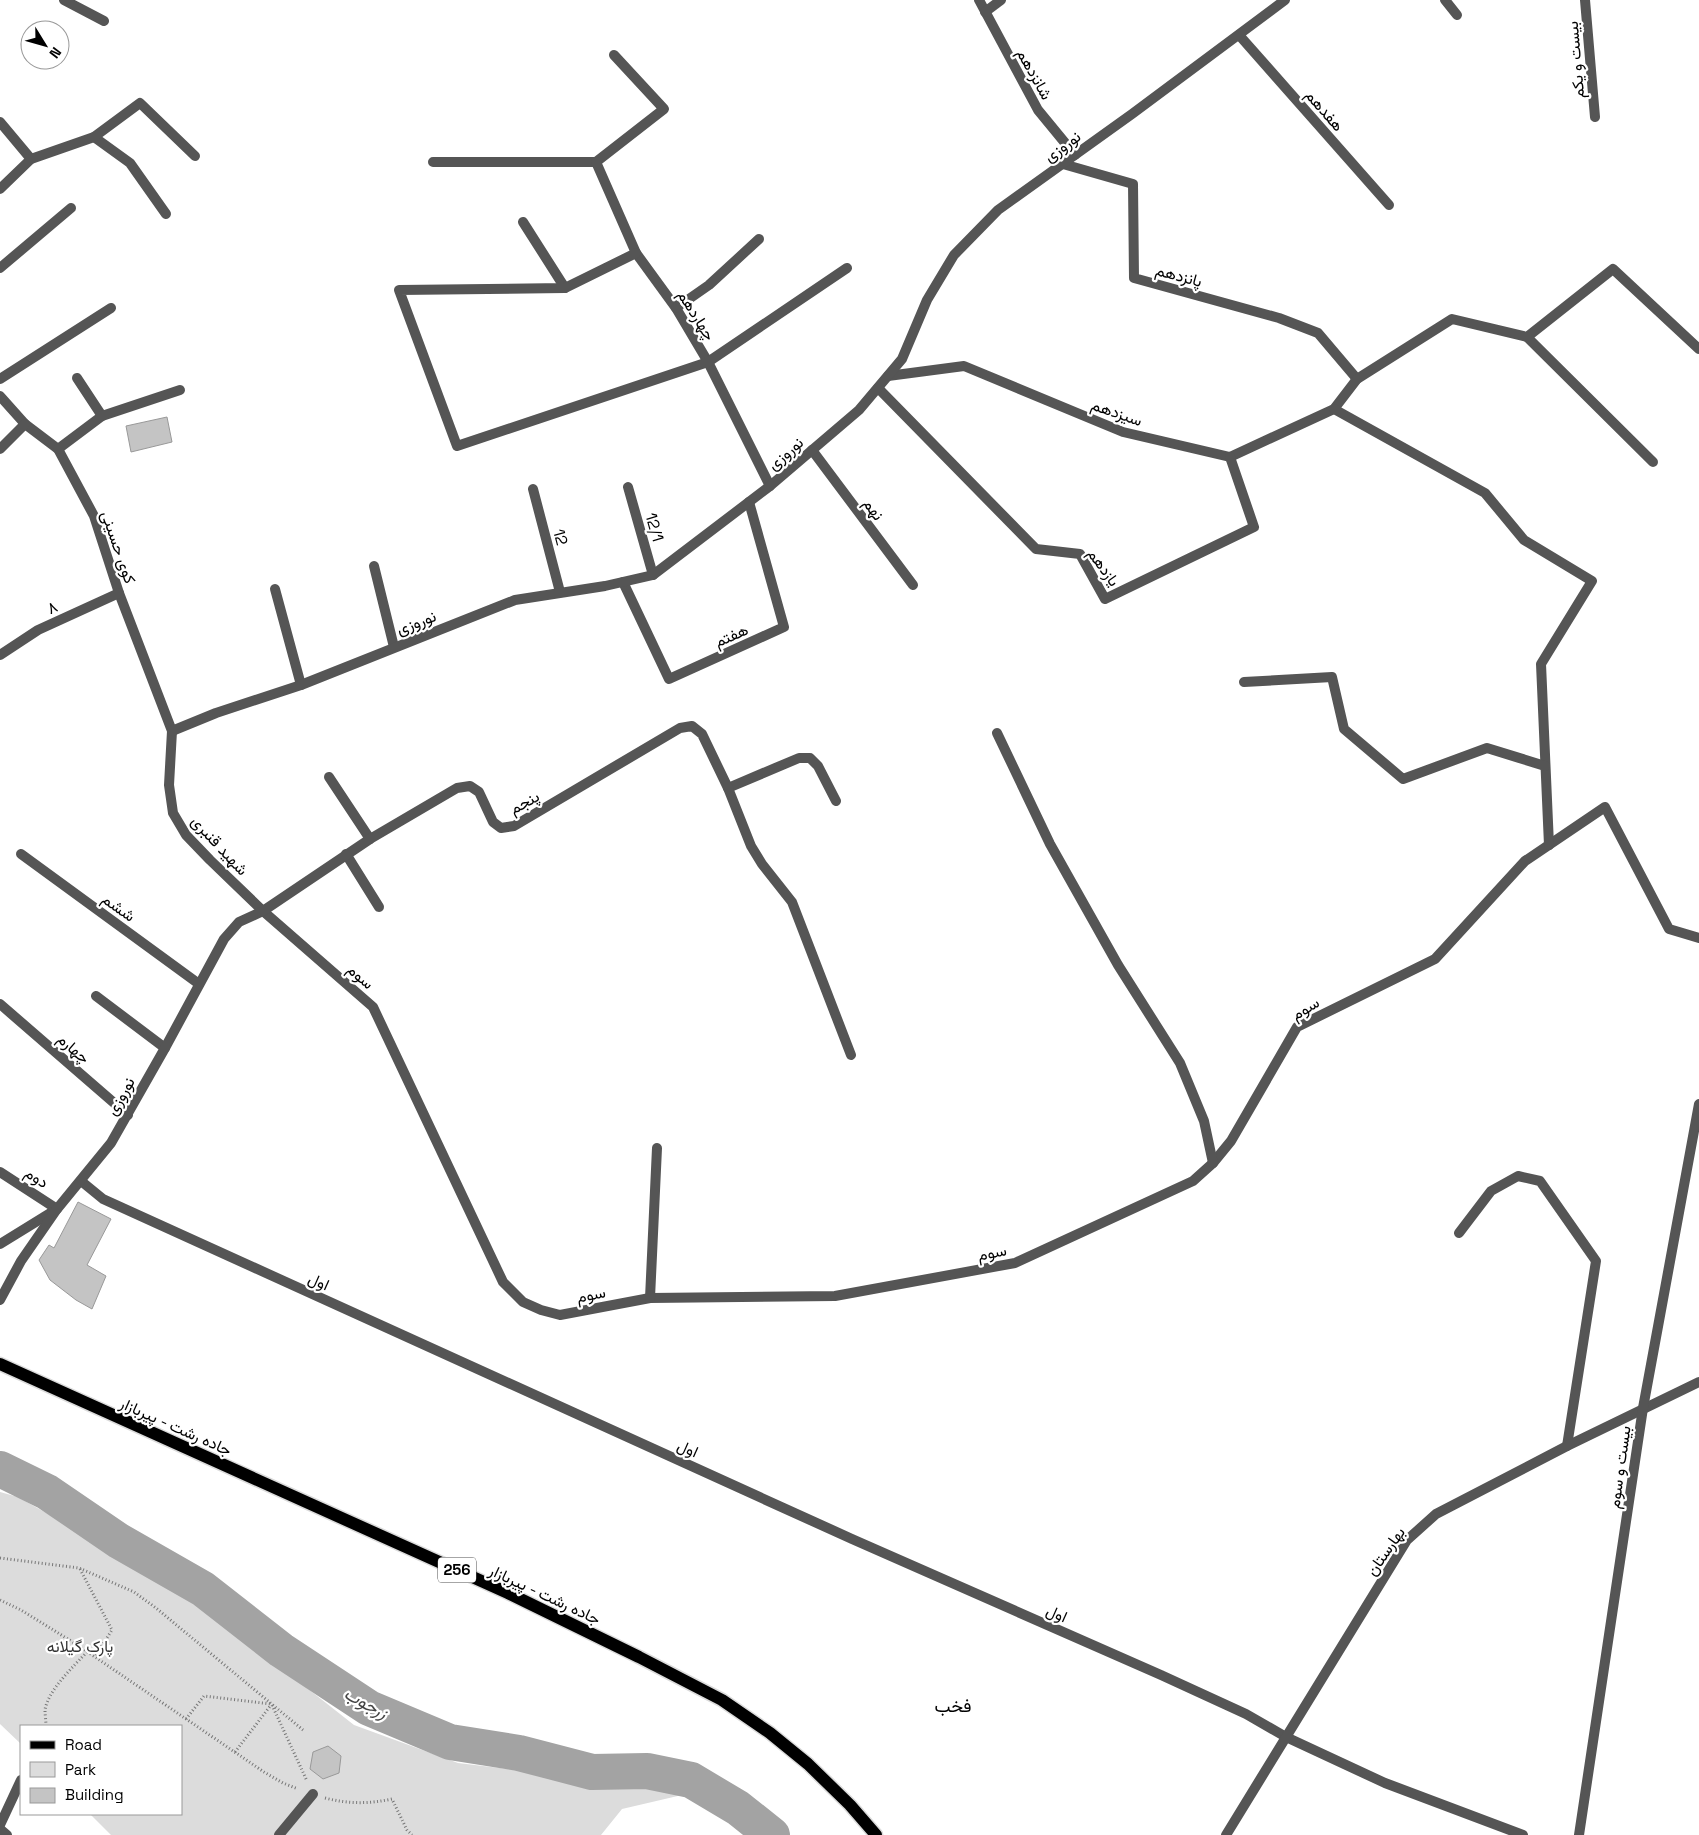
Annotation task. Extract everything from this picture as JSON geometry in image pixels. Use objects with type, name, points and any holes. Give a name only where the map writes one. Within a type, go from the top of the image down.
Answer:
[{"type":"main road","name":"جاده رشت - پیربازار","points":[[0,1364],[508,1593],[722,1700],[770,1733],[808,1764],[850,1805],[876,1835]]},
{"type":"street","points":[[64,0],[104,21]]},
{"type":"street","name":"شانزدهم","points":[[979,0],[1038,110],[1075,155]]},
{"type":"street","points":[[985,12],[1001,0]]},
{"type":"street","name":"نوروزی","points":[[172,731],[216,713],[301,685],[515,600],[653,575],[770,486],[859,410],[902,359],[927,300],[954,254],[998,210],[1285,0]]},
{"type":"street","points":[[1444,0],[1457,15]]},
{"type":"street","name":"بیست و یکم","points":[[1585,0],[1595,117]]},
{"type":"street","name":"هفدهم","points":[[1239,35],[1389,204]]},
{"type":"street","points":[[433,162],[596,162],[664,109],[614,55]]},
{"type":"street","points":[[0,190],[31,159],[94,137],[140,103],[195,156]]},
{"type":"street","points":[[0,122],[31,159]]},
{"type":"street","points":[[94,137],[130,164],[166,214]]},
{"type":"street","name":"چهاردهم","points":[[596,162],[636,253],[676,308],[708,362],[770,486]]},
{"type":"street","name":"پانزدهم","points":[[1062,164],[1133,184],[1134,278],[1279,318],[1318,333],[1357,379]]},
{"type":"street","points":[[0,268],[71,208]]},
{"type":"street","points":[[523,222],[566,288]]},
{"type":"street","points":[[676,308],[709,286],[759,239]]},
{"type":"street","points":[[636,253],[566,288],[399,290],[457,446],[708,362],[847,268]]},
{"type":"street","points":[[1527,337],[1613,270],[1699,349]]},
{"type":"street","points":[[0,379],[111,308]]},
{"type":"street","points":[[1230,457],[1334,409],[1357,379],[1452,318],[1527,337],[1653,462]]},
{"type":"street","name":"سیزدهم","points":[[888,376],[964,366],[1122,432],[1230,457]]},
{"type":"street","points":[[77,378],[102,416]]},
{"type":"street","name":"یازدهم","points":[[878,388],[1036,549],[1080,554],[1105,599],[1254,527],[1230,457]]},
{"type":"street","points":[[58,449],[102,416],[180,390]]},
{"type":"street","name":"کوی حسینی","points":[[0,396],[25,424],[58,449],[94,516],[119,593],[172,731]]},
{"type":"street","points":[[1334,409],[1485,493],[1524,540],[1592,581],[1540,664],[1549,845]]},
{"type":"street","points":[[0,449],[25,424]]},
{"type":"street","name":"نهم","points":[[812,450],[913,585]]},
{"type":"street","name":"12/1","points":[[628,487],[653,575]]},
{"type":"street","name":"12","points":[[533,489],[560,592]]},
{"type":"street","name":"هفتم","points":[[622,582],[669,680],[784,627],[749,502]]},
{"type":"street","points":[[374,566],[394,647]]},
{"type":"street","points":[[275,589],[301,685]]},
{"type":"street","name":"۸","points":[[0,655],[38,630],[119,593]]},
{"type":"street","points":[[1244,682],[1332,677],[1344,729],[1403,778],[1487,748],[1545,766]]},
{"type":"street","name":"پنجم","points":[[263,911],[346,854],[457,788],[470,786],[479,792],[493,822],[501,828],[514,826],[680,728],[692,726],[702,734],[728,788]]},
{"type":"street","name":"شهید قنبری","points":[[172,731],[169,785],[173,813],[186,835],[263,911]]},
{"type":"street","points":[[997,733],[1050,844],[1118,965],[1180,1063],[1204,1121],[1213,1163]]},
{"type":"street","points":[[836,801],[818,766],[810,758],[799,758],[728,788],[751,846],[796,911],[851,1055]]},
{"type":"street","points":[[329,777],[370,839]]},
{"type":"street","name":"سوم","points":[[263,911],[373,1007],[503,1282],[523,1302],[541,1310],[560,1315],[650,1298],[835,1296],[1015,1262],[1193,1181],[1213,1163],[1231,1141],[1297,1026],[1435,959],[1525,862],[1605,807],[1669,929],[1699,938]]},
{"type":"street","name":"ششم","points":[[21,854],[199,984]]},
{"type":"street","points":[[346,854],[379,907]]},
{"type":"street","name":"نوروزی","points":[[0,1300],[21,1261],[57,1209],[111,1143],[224,939],[239,922],[263,911]]},
{"type":"street","points":[[96,996],[165,1048]]},
{"type":"street","name":"چهارم","points":[[0,1004],[128,1115]]},
{"type":"street","name":"بیست و سوم","points":[[1579,1835],[1643,1408],[1699,1104]]},
{"type":"street","points":[[650,1298],[657,1148]]},
{"type":"street","name":"دوم","points":[[0,1172],[57,1209]]},
{"type":"street","points":[[1460,1233],[1491,1191],[1518,1176],[1540,1181],[1596,1261],[1567,1446]]},
{"type":"street","name":"اول","points":[[81,1181],[104,1199],[852,1539],[1161,1675],[1246,1714],[1286,1737],[1385,1782],[1523,1835]]},
{"type":"street","points":[[0,1244],[57,1209]]},
{"type":"street","name":"بهارستان","points":[[1226,1835],[1407,1540],[1436,1514],[1567,1446],[1699,1382]]},
{"type":"street","points":[[0,1825],[20,1782]]},
{"type":"street","points":[[279,1835],[313,1794]]},
{"type":"street","points":[[0,1829],[7,1835]]},
{"type":"path","points":[[0,1558],[79,1568],[134,1592],[304,1730]]},
{"type":"path","points":[[79,1568],[112,1630],[95,1657]]},
{"type":"path","points":[[0,1600],[22,1610],[95,1657],[283,1783],[333,1800],[353,1803],[379,1802],[392,1799],[406,1830],[412,1835]]},
{"type":"path","points":[[46,1725],[45,1710],[50,1696],[66,1674],[87,1652]]},
{"type":"path","points":[[186,1719],[204,1696],[272,1704]]},
{"type":"path","points":[[235,1752],[272,1704]]},
{"type":"path","points":[[272,1704],[313,1794]]},
{"type":"green space","name":"پارک گیلانه","points":[[0,1492],[18,1497],[184,1591],[354,1725],[458,1763],[623,1783],[682,1795],[622,1809],[601,1835],[111,1835],[91,1815],[182,1815],[182,1725],[20,1725],[20,1743],[0,1724]]},
{"type":"building","points":[[167,417],[172,442],[131,452],[126,426]]},
{"type":"building","points":[[78,1202],[111,1219],[87,1265],[106,1276],[92,1309],[76,1300],[50,1280],[39,1260],[49,1245],[54,1248]]},
{"type":"building","points":[[328,1746],[341,1756],[339,1773],[323,1779],[310,1769],[313,1752]]},
{"type":"waterway","name":"زرجوب","points":[[0,1469],[47,1492],[119,1541],[203,1589],[281,1650],[369,1708],[450,1742],[519,1753],[592,1772],[647,1771],[691,1780],[738,1808],[772,1835]]},
{"type":"district","name":"فخب","points":[[953,1706]]}]
